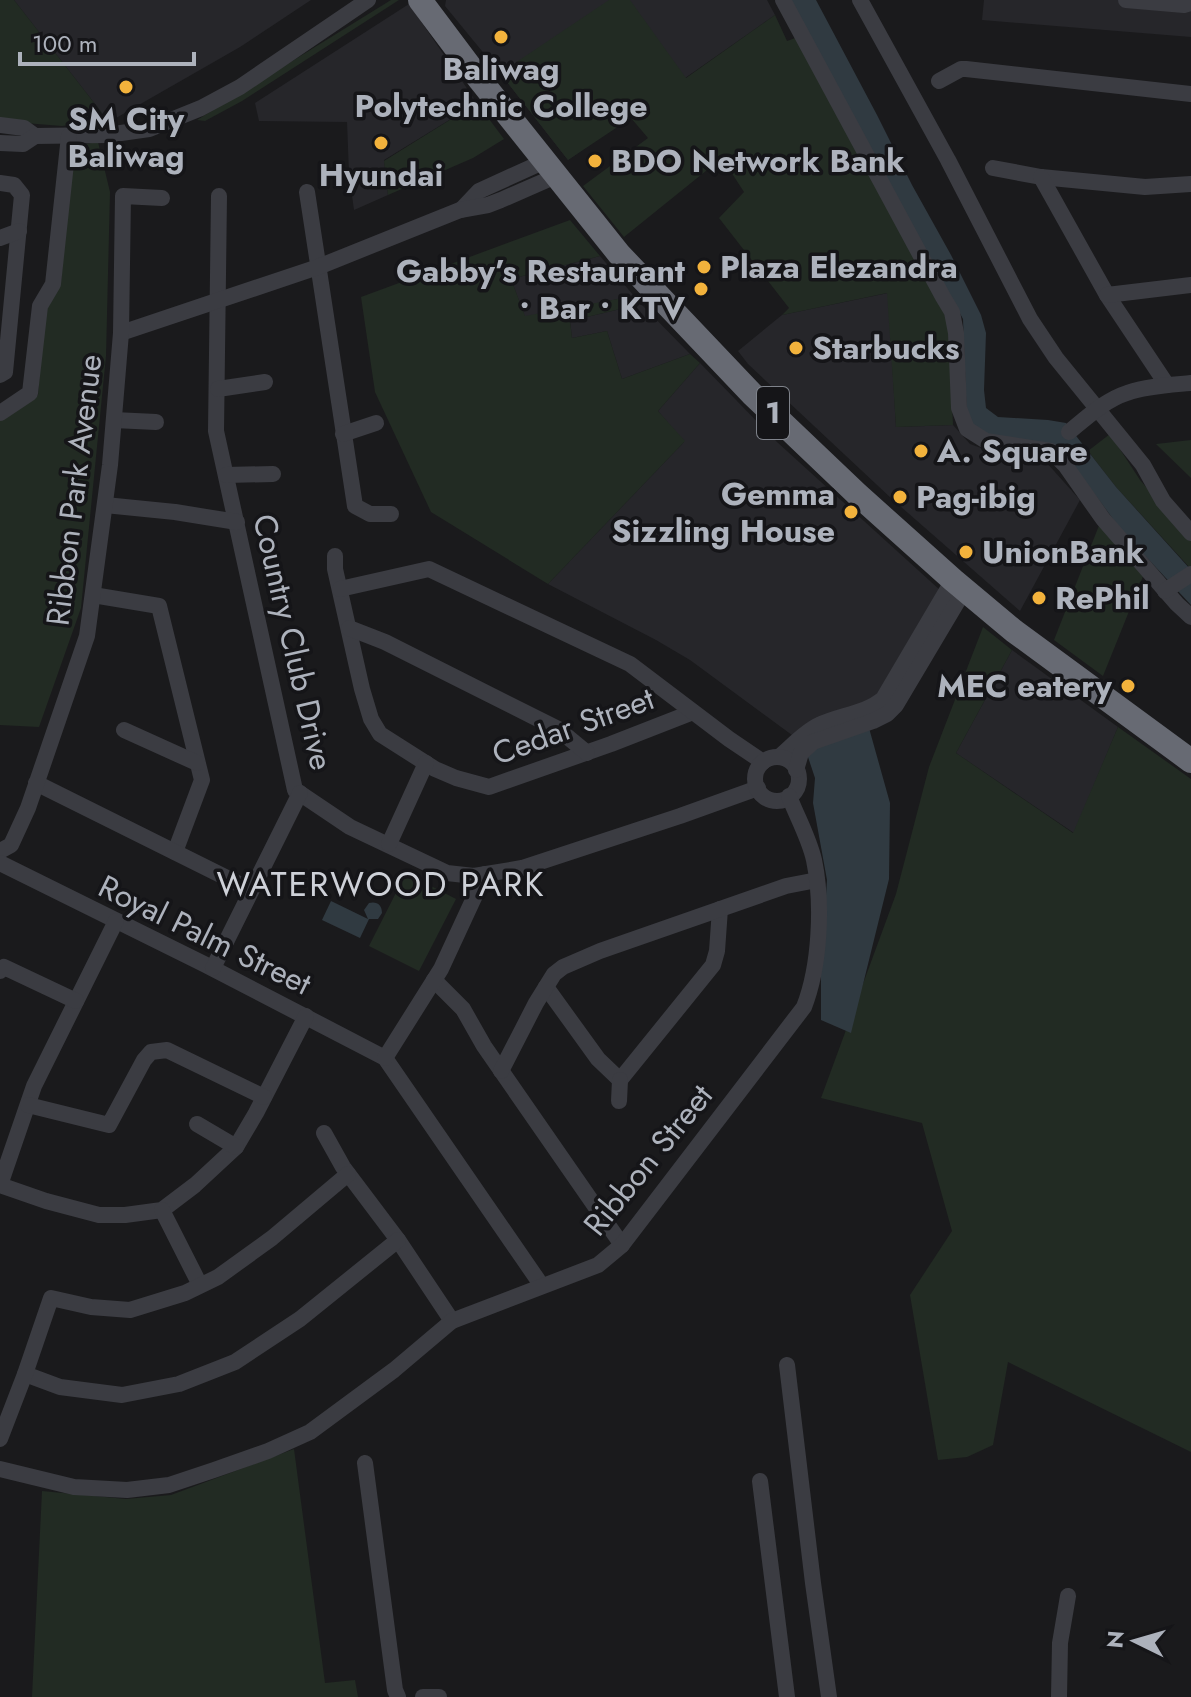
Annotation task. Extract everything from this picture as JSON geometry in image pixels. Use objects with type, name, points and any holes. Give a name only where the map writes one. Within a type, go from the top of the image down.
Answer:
[{"type":"highway","name":"1","points":[[420,0],[619,254],[724,366],[857,494],[1014,631],[1191,761]]},
{"type":"street","points":[[0,143],[23,144],[35,136],[107,135],[149,129],[201,108],[240,87],[368,0]]},
{"type":"street","points":[[783,0],[952,312],[956,333],[959,408],[967,429],[986,441],[1051,451],[1065,465],[1103,519],[1169,588],[1191,617]]},
{"type":"street","points":[[860,0],[948,160],[1030,319],[1056,358],[1143,465],[1163,501],[1191,533]]},
{"type":"street","points":[[1126,0],[1191,3]]},
{"type":"street","points":[[939,81],[966,69],[1191,94]]},
{"type":"street","points":[[0,125],[24,128],[35,136]]},
{"type":"street","points":[[0,413],[30,393],[40,306],[53,284],[69,136]]},
{"type":"street","points":[[993,168],[1041,177],[1145,187],[1191,184]]},
{"type":"street","name":"Ribbon Park Avenue","points":[[0,851],[11,845],[28,808],[87,636],[105,505],[121,333],[318,267],[460,210],[488,205],[550,169]]},
{"type":"street","points":[[1041,177],[1107,295],[1167,385]]},
{"type":"street","points":[[0,183],[14,185],[22,195],[19,231],[7,293],[5,372],[0,375]]},
{"type":"street","points":[[307,192],[355,506],[370,514],[391,514]]},
{"type":"street","points":[[121,333],[123,196],[162,198]]},
{"type":"street","name":"Country Club Drive","points":[[219,196],[216,431],[295,790],[350,827],[447,873],[474,876],[522,868],[758,788]]},
{"type":"street","points":[[0,238],[19,231]]},
{"type":"street","points":[[1107,295],[1191,285]]},
{"type":"street","points":[[218,389],[265,382]]},
{"type":"street","points":[[1069,432],[1098,409],[1127,393],[1191,383]]},
{"type":"street","points":[[114,420],[156,422]]},
{"type":"street","points":[[343,434],[376,423]]},
{"type":"street","points":[[226,475],[273,474]]},
{"type":"street","points":[[105,505],[237,522]]},
{"type":"street","points":[[425,550],[429,569]]},
{"type":"street","name":"Cedar Street","points":[[335,556],[335,569],[371,719],[380,734],[456,778],[489,787],[693,712]]},
{"type":"street","points":[[340,589],[429,569],[630,664],[729,739],[771,759],[786,759],[796,770],[798,784],[783,799],[764,796],[758,788],[756,771],[771,759],[811,729],[875,706],[883,699],[959,584]]},
{"type":"street","points":[[1169,588],[1191,574]]},
{"type":"street","points":[[796,770],[801,753],[813,742],[873,721],[896,705],[959,584]]},
{"type":"street","points":[[93,595],[159,606],[204,793],[175,852]]},
{"type":"street","points":[[349,628],[385,642],[558,729],[587,753]]},
{"type":"street","points":[[124,730],[197,763]]},
{"type":"street","points":[[389,844],[426,763]]},
{"type":"street","points":[[36,783],[251,890]]},
{"type":"street","points":[[213,968],[300,793]]},
{"type":"street","name":"Ribbon Street","points":[[0,1469],[74,1487],[127,1490],[169,1485],[268,1451],[310,1432],[394,1370],[452,1321],[598,1265],[622,1245],[804,1007],[810,991],[819,941],[817,880],[814,858],[789,796]]},
{"type":"street","name":"Royal Palm Street","points":[[0,863],[213,968],[385,1058]]},
{"type":"street","points":[[485,874],[441,969],[385,1058],[542,1286]]},
{"type":"street","points":[[501,1071],[546,987],[563,967],[600,951],[786,886],[817,880]]},
{"type":"street","points":[[619,1101],[620,1080],[713,965],[720,909]]},
{"type":"street","points":[[116,921],[34,1086],[0,1185],[99,1215],[162,1210],[236,1147],[306,1016]]},
{"type":"street","points":[[1,964],[76,1001]]},
{"type":"street","points":[[434,980],[463,1009],[484,1046],[622,1245]]},
{"type":"street","points":[[546,987],[598,1059],[620,1080]]},
{"type":"street","points":[[28,1105],[111,1132],[153,1044],[264,1097]]},
{"type":"street","points":[[197,1124],[236,1147]]},
{"type":"street","points":[[324,1133],[348,1174],[398,1240],[452,1321]]},
{"type":"street","points":[[51,1298],[91,1307],[130,1310],[185,1293],[218,1277],[272,1238],[348,1174]]},
{"type":"street","points":[[162,1210],[200,1285]]},
{"type":"street","points":[[25,1374],[60,1387],[122,1395],[179,1384],[235,1362],[300,1319],[398,1240]]},
{"type":"street","points":[[0,1439],[51,1298],[46,1281]]},
{"type":"street","points":[[787,1365],[829,1697]]},
{"type":"street","points":[[365,1463],[398,1697]]},
{"type":"street","points":[[760,1481],[787,1697]]},
{"type":"street","points":[[1059,1697],[1060,1643],[1068,1596]]},
{"type":"street","points":[[423,1697],[439,1697]]},
{"type":"shaded area","points":[[0,0],[14,0],[109,122],[111,129],[106,130],[102,120],[62,126],[0,121]]},
{"type":"shaded area","name":"SM City Baliwag","points":[[14,0],[311,0],[240,47],[109,122]]},
{"type":"shaded area","points":[[391,0],[399,0],[242,101],[205,121],[197,120]]},
{"type":"shaded area","points":[[446,0],[767,0],[775,15],[568,160],[445,6]]},
{"type":"shaded area","points":[[609,0],[630,0],[686,78],[775,15],[787,41],[798,37],[948,317],[953,425],[896,427],[887,293],[782,315],[789,308],[719,218],[744,192],[722,158],[624,237],[583,186],[648,138],[631,118],[568,160],[500,73]]},
{"type":"shaded area","points":[[791,0],[816,0],[981,315],[986,333],[986,408],[998,417],[1066,423],[1116,487],[1191,570],[1191,605],[1122,531],[1073,465],[976,430],[967,420],[963,319]]},
{"type":"shaded area","points":[[984,0],[1191,0],[1191,37],[982,20]]},
{"type":"shaded area","points":[[409,4],[477,103],[384,160],[388,195],[354,210],[347,122],[259,121],[255,103]]},
{"type":"shaded area","points":[[477,103],[504,139],[473,158],[388,195],[384,161]]},
{"type":"shaded area","points":[[98,142],[110,192],[106,356],[81,608],[39,727],[0,725],[0,420],[38,395],[45,308],[61,281],[74,146]]},
{"type":"shaded area","points":[[570,220],[600,256],[511,279],[525,316],[634,296],[641,304],[570,321],[572,338],[607,331],[622,379],[690,354],[700,363],[658,411],[685,441],[548,584],[431,512],[375,392],[361,297]]},
{"type":"shaded area","points":[[600,256],[634,296],[525,317],[511,279]]},
{"type":"shaded area","name":"A. Square","points":[[888,293],[896,427],[953,425],[970,444],[1035,457],[1046,462],[1080,500],[1020,611],[892,499],[748,364],[738,351],[782,315]]},
{"type":"shaded area","points":[[641,304],[690,354],[622,379],[607,331],[572,338],[570,321]]},
{"type":"shaded area","points":[[700,363],[777,442],[941,591],[878,694],[796,738],[690,660],[548,584],[684,442],[658,411]]},
{"type":"shaded area","points":[[1110,434],[1140,480],[1191,539],[1191,569],[1116,487],[1088,451]]},
{"type":"shaded area","points":[[1191,440],[1191,478],[1156,444]]},
{"type":"shaded area","points":[[1100,523],[1144,574],[1103,676],[1054,640]]},
{"type":"shaded area","points":[[983,627],[1012,650],[956,753],[1073,833],[1118,727],[1191,779],[1191,1452],[1008,1362],[993,1445],[967,1457],[938,1460],[910,1295],[952,1231],[922,1123],[821,1098],[896,894],[929,767]]},
{"type":"shaded area","points":[[1012,650],[1118,727],[1074,833],[956,753]]},
{"type":"shaded area","points":[[869,728],[890,803],[889,879],[851,1033],[821,1020],[827,880],[813,803],[815,778],[806,751]]},
{"type":"shaded area","points":[[406,873],[456,899],[419,971],[369,946]]},
{"type":"shaded area","points":[[331,901],[368,919],[364,910],[369,903],[378,904],[382,913],[378,919],[369,919],[360,938],[322,920]]},
{"type":"shaded area","points":[[294,1449],[325,1683],[355,1680],[358,1697],[32,1697],[42,1491],[126,1499],[171,1495]]},
{"type":"place","name":"Baliwag Polytechnic College","points":[[501,37]]},
{"type":"place","name":"SM City Baliwag","points":[[126,87]]},
{"type":"place","name":"Hyundai","points":[[381,143]]},
{"type":"place","name":"BDO Network Bank","points":[[595,161]]},
{"type":"place","name":"Plaza Elezandra","points":[[704,267]]},
{"type":"place","name":"Gabby’s Restaurant • Bar • KTV","points":[[701,289]]},
{"type":"place","name":"Starbucks","points":[[796,348]]},
{"type":"place","name":"A. Square","points":[[921,451]]},
{"type":"place","name":"Pag-ibig","points":[[900,497]]},
{"type":"place","name":"Gemma Sizzling House","points":[[851,512]]},
{"type":"place","name":"UnionBank","points":[[966,552]]},
{"type":"place","name":"RePhil","points":[[1039,598]]},
{"type":"place","name":"MEC eatery","points":[[1128,686]]},
{"type":"district","name":"WATERWOOD PARK","points":[[381,884]]}]
